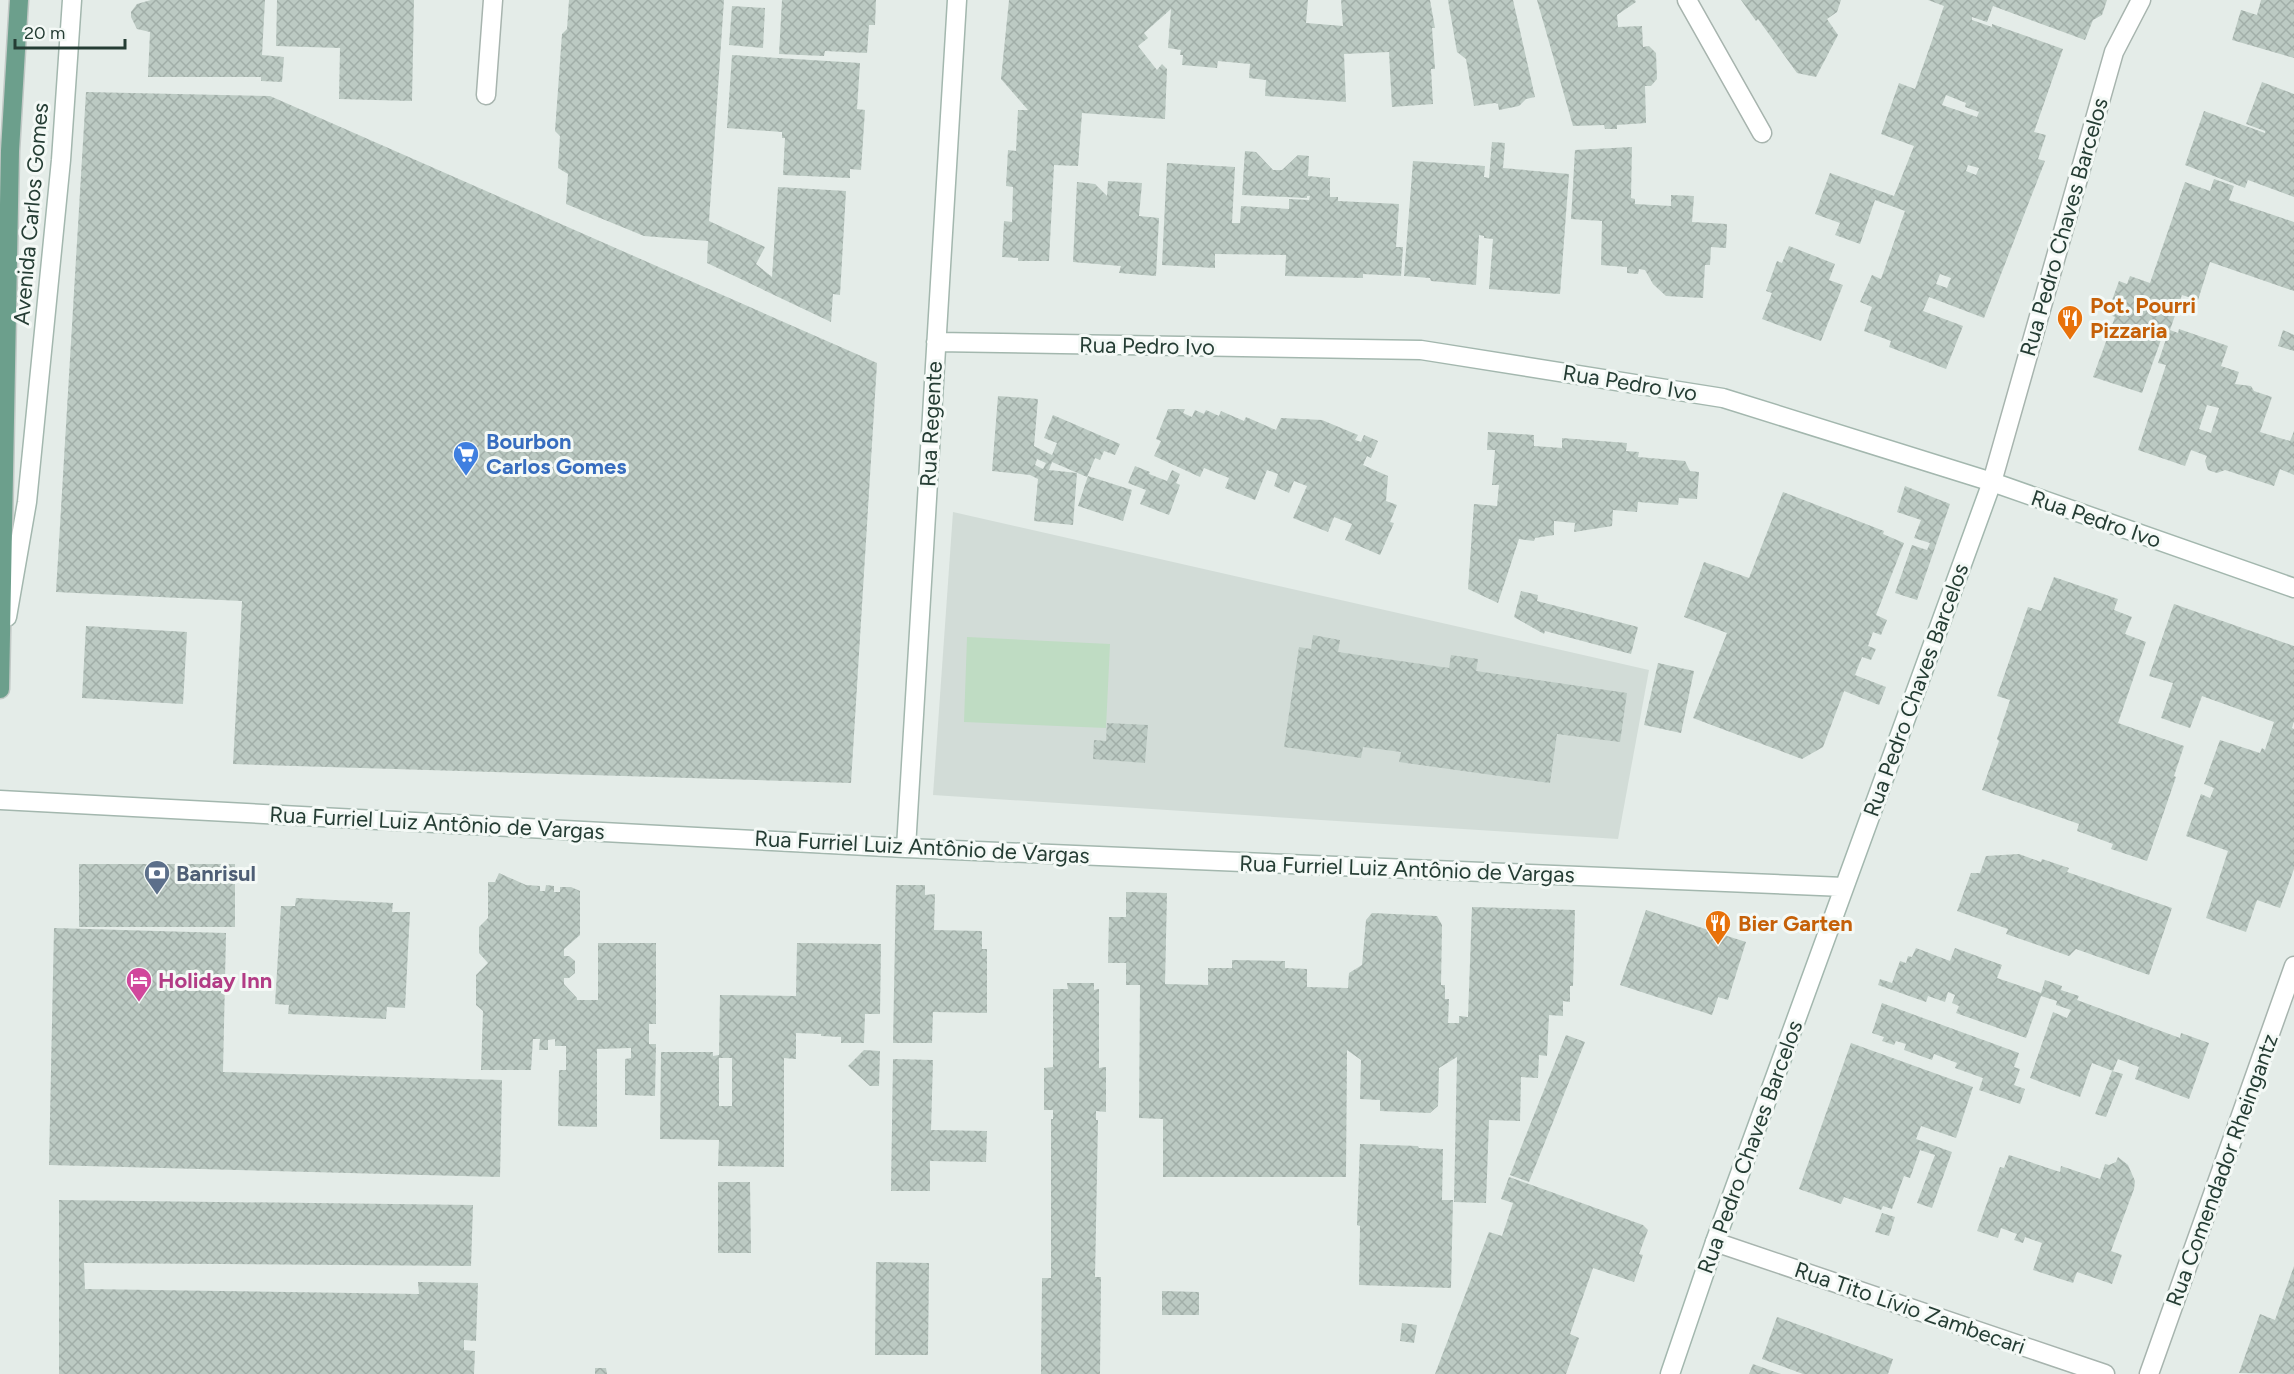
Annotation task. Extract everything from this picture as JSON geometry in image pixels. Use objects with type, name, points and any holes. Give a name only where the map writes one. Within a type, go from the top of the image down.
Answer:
[{"type":"main road","name":"Avenida Carlos Gomes","points":[[0,689],[10,151],[19,0]]},
{"type":"street","name":"Avenida Carlos Gomes","points":[[2,645],[27,502],[61,160],[72,0]]},
{"type":"street","points":[[486,95],[493,0]]},
{"type":"street","name":"Rua Regente","points":[[906,848],[957,0]]},
{"type":"street","points":[[1687,0],[1762,133]]},
{"type":"street","name":"Rua Pedro Chaves Barcelos","points":[[1670,1374],[1715,1242],[1992,482],[2114,52],[2141,0]]},
{"type":"street","name":"Rua Pedro Ivo","points":[[936,342],[1421,350],[1723,398],[1992,482],[2294,588]]},
{"type":"street","name":"Rua Furriel Luiz Antônio de Vargas","points":[[0,800],[906,848],[1844,887]]},
{"type":"street","name":"Rua Comendador Rheingantz","points":[[2150,1374],[2294,966]]},
{"type":"street","name":"Rua Tito Lívio Zambecari","points":[[1715,1242],[2105,1374]]},
{"type":"shaded area","points":[[953,512],[1649,670],[1618,839],[933,795]]},
{"type":"green space","points":[[967,637],[1110,644],[1106,728],[964,722]]},
{"type":"building","points":[[151,0],[265,0],[262,55],[284,57],[282,82],[261,81],[261,77],[148,77],[150,32],[137,29],[131,12],[137,4]]},
{"type":"building","points":[[277,0],[414,0],[412,101],[339,99],[340,48],[276,46]]},
{"type":"building","points":[[569,0],[724,0],[709,221],[765,247],[756,264],[772,277],[778,187],[846,191],[840,295],[833,294],[831,322],[707,263],[708,241],[644,236],[566,204],[568,174],[558,168],[560,136],[555,131],[562,34],[567,29]]},
{"type":"building","points":[[782,0],[876,0],[875,25],[869,25],[867,53],[825,51],[824,56],[779,54]]},
{"type":"building","points":[[1009,0],[1308,0],[1306,23],[1343,26],[1341,0],[1430,0],[1435,28],[1432,28],[1435,69],[1431,69],[1433,104],[1392,107],[1389,52],[1344,54],[1346,102],[1265,96],[1266,80],[1249,78],[1250,64],[1218,61],[1217,68],[1182,65],[1181,50],[1168,48],[1171,9],[1144,33],[1148,38],[1138,46],[1157,70],[1162,64],[1167,69],[1165,119],[1082,113],[1078,166],[1054,165],[1049,261],[1018,261],[1018,258],[1002,257],[1004,221],[1012,222],[1013,187],[1006,186],[1008,150],[1016,151],[1018,110],[1028,110],[1001,79]]},
{"type":"building","points":[[1448,0],[1513,0],[1535,97],[1526,99],[1519,106],[1499,110],[1498,104],[1495,103],[1474,106],[1466,59],[1457,52]]},
{"type":"building","points":[[1537,0],[1635,0],[1636,2],[1617,15],[1618,27],[1642,26],[1643,47],[1649,46],[1656,53],[1657,79],[1651,86],[1645,86],[1646,123],[1617,125],[1617,129],[1605,129],[1604,125],[1573,126]]},
{"type":"building","points":[[1741,0],[1841,0],[1837,12],[1827,19],[1838,35],[1816,77],[1797,73],[1758,19],[1756,21]]},
{"type":"building","points":[[1928,0],[2107,0],[2102,15],[2093,20],[2085,40],[1993,6],[1987,22],[1972,17],[1972,20],[1992,27],[1992,24],[2063,49],[2034,132],[2046,135],[2038,159],[2045,161],[1984,318],[1929,297],[1923,311],[1963,326],[1946,369],[1889,347],[1891,341],[1864,331],[1872,307],[1860,302],[1872,275],[1881,279],[1905,211],[1875,200],[1860,244],[1835,235],[1840,223],[1815,214],[1830,173],[1894,196],[1914,146],[1881,134],[1899,83],[1915,89],[1944,6]],"holes":[[[1946,95],[1966,103],[1965,107],[1979,112],[1977,117],[1942,105]],[[1968,165],[1979,168],[1976,175],[1966,171]],[[1940,274],[1951,278],[1947,288],[1936,284]]]},
{"type":"building","points":[[2261,0],[2294,0],[2294,58],[2232,40],[2241,10],[2257,15]]},
{"type":"building","points":[[732,6],[765,8],[763,48],[729,45]]},
{"type":"building","points":[[732,55],[860,63],[857,109],[865,110],[861,170],[850,169],[850,178],[783,175],[785,138],[782,138],[782,132],[727,128]]},
{"type":"building","points":[[2262,82],[2294,94],[2294,197],[2248,180],[2245,188],[2185,165],[2204,111],[2265,133],[2265,131],[2246,124]]},
{"type":"building","name":"Bourbon Carlos Gomes","points":[[86,92],[270,96],[877,363],[851,783],[233,764],[242,601],[56,592]]},
{"type":"building","points":[[1492,142],[1505,143],[1503,168],[1569,174],[1560,294],[1489,289],[1493,239],[1479,235],[1476,285],[1404,276],[1413,161],[1485,166],[1484,177],[1489,178]]},
{"type":"building","points":[[1632,147],[1631,198],[1635,199],[1635,204],[1671,206],[1671,195],[1694,196],[1692,222],[1727,224],[1726,248],[1711,247],[1710,265],[1705,265],[1703,298],[1666,296],[1653,284],[1645,270],[1639,269],[1638,274],[1627,273],[1627,267],[1601,265],[1602,221],[1571,219],[1575,150]]},
{"type":"building","points":[[1245,151],[1256,152],[1273,170],[1282,170],[1298,155],[1309,156],[1308,176],[1330,178],[1330,197],[1338,197],[1338,201],[1399,204],[1396,247],[1403,247],[1401,276],[1363,274],[1363,278],[1285,276],[1286,255],[1215,254],[1215,268],[1162,265],[1167,163],[1235,167],[1232,223],[1240,223],[1241,206],[1289,209],[1289,199],[1309,200],[1310,196],[1307,198],[1242,195]]},
{"type":"building","points":[[2214,179],[2234,186],[2229,200],[2294,222],[2294,291],[2210,262],[2198,300],[2182,295],[2170,330],[2178,333],[2179,329],[2228,346],[2221,366],[2239,372],[2235,384],[2251,386],[2254,391],[2272,397],[2260,432],[2290,441],[2294,431],[2294,475],[2280,469],[2274,486],[2225,470],[2217,473],[2208,470],[2205,461],[2207,456],[2191,450],[2185,466],[2138,450],[2166,365],[2158,363],[2166,339],[2162,337],[2142,393],[2093,377],[2115,317],[2107,314],[2119,281],[2127,284],[2130,276],[2150,283],[2185,182],[2210,191]],"holes":[[[2207,405],[2219,408],[2211,433],[2199,429]]]},
{"type":"building","points":[[1108,181],[1142,183],[1139,216],[1159,218],[1156,276],[1119,273],[1121,266],[1073,262],[1077,182],[1095,184],[1107,196]]},
{"type":"building","points":[[1789,246],[1835,264],[1829,280],[1843,285],[1821,341],[1762,319],[1772,293],[1766,291],[1777,261],[1782,263]]},
{"type":"building","points":[[2283,330],[2294,335],[2294,351],[2278,346]]},
{"type":"building","points":[[998,396],[1038,399],[1034,446],[1052,455],[1057,443],[1044,438],[1053,415],[1120,444],[1115,455],[1104,451],[1100,460],[1095,458],[1087,477],[1052,462],[1049,470],[1077,473],[1073,525],[1034,521],[1038,479],[1030,475],[992,471]],"holes":[[[1037,459],[1046,463],[1043,469],[1035,465]]]},
{"type":"building","points":[[1168,409],[1185,409],[1183,413],[1192,417],[1195,410],[1204,414],[1206,410],[1219,416],[1221,411],[1244,421],[1246,417],[1276,430],[1281,418],[1322,420],[1358,435],[1355,440],[1361,442],[1364,435],[1378,441],[1371,458],[1367,456],[1363,465],[1388,476],[1386,501],[1397,505],[1390,522],[1394,523],[1380,555],[1345,540],[1352,524],[1334,517],[1328,532],[1293,518],[1307,486],[1294,481],[1289,493],[1274,486],[1278,474],[1267,470],[1255,500],[1225,488],[1229,478],[1204,468],[1200,477],[1154,456],[1161,441],[1156,439]]},
{"type":"building","points":[[1488,432],[1534,435],[1534,446],[1562,448],[1562,438],[1627,443],[1626,451],[1639,452],[1638,457],[1685,461],[1690,471],[1699,472],[1697,499],[1679,498],[1678,505],[1638,502],[1637,512],[1613,510],[1612,526],[1574,532],[1575,523],[1554,521],[1554,535],[1535,538],[1534,541],[1519,539],[1498,603],[1468,589],[1474,504],[1497,506],[1499,485],[1492,485],[1495,450],[1487,450]]},
{"type":"building","points":[[1135,466],[1167,481],[1172,470],[1180,474],[1176,483],[1180,485],[1169,515],[1140,504],[1146,490],[1128,483]]},
{"type":"building","points":[[1088,476],[1132,490],[1123,521],[1078,506]]},
{"type":"building","points":[[1905,486],[1950,504],[1917,600],[1895,593],[1912,545],[1927,550],[1930,543],[1914,538],[1921,520],[1897,512]]},
{"type":"building","points":[[1783,492],[1884,531],[1883,534],[1904,543],[1876,615],[1887,620],[1881,635],[1873,632],[1868,646],[1876,649],[1871,660],[1862,657],[1855,675],[1886,687],[1879,705],[1844,691],[1823,747],[1802,759],[1693,718],[1727,633],[1684,617],[1704,562],[1749,578]]},
{"type":"building","points":[[2054,577],[2118,599],[2114,610],[2132,617],[2125,634],[2146,642],[2118,723],[2184,746],[2174,776],[2176,777],[2147,861],[2111,849],[2113,844],[2077,831],[2079,824],[1982,790],[2010,700],[1997,696],[2028,607],[2041,611]]},
{"type":"building","points":[[1521,591],[1538,595],[1537,601],[1638,627],[1631,654],[1545,631],[1544,634],[1514,617]]},
{"type":"building","points":[[2174,604],[2294,646],[2294,721],[2292,728],[2294,729],[2294,869],[2280,908],[2257,900],[2246,932],[2206,918],[2228,851],[2186,836],[2201,794],[2210,798],[2214,788],[2204,784],[2220,740],[2260,753],[2262,748],[2265,750],[2274,722],[2202,696],[2190,728],[2161,718],[2173,683],[2149,676]]},
{"type":"building","points":[[86,626],[187,632],[183,704],[82,698]]},
{"type":"building","points":[[1313,635],[1340,640],[1338,652],[1449,668],[1451,655],[1478,659],[1476,671],[1627,693],[1620,742],[1557,734],[1550,783],[1399,762],[1401,752],[1363,747],[1361,758],[1284,747],[1299,647],[1311,649]]},
{"type":"building","points":[[1658,663],[1694,671],[1681,733],[1644,725]]},
{"type":"building","points":[[1107,723],[1148,725],[1145,763],[1093,759],[1094,740],[1106,741]]},
{"type":"building","points":[[2019,854],[2069,868],[2067,872],[2172,908],[2149,975],[2076,949],[2069,956],[2006,934],[2008,929],[1957,911],[1971,873],[1980,873],[1986,856]]},
{"type":"building","name":"Banrisul","points":[[79,864],[235,864],[235,927],[79,927]]},
{"type":"building","points":[[499,873],[526,885],[540,886],[540,891],[545,891],[546,885],[554,886],[554,892],[560,892],[560,887],[571,887],[580,891],[580,935],[564,949],[564,956],[569,956],[575,961],[575,973],[569,978],[564,978],[564,984],[577,1000],[598,1000],[598,943],[656,943],[656,1024],[649,1024],[649,1044],[656,1044],[655,1096],[625,1095],[625,1059],[631,1058],[631,1048],[597,1049],[597,1127],[558,1126],[559,1070],[566,1070],[566,1046],[555,1046],[555,1039],[548,1040],[548,1050],[539,1050],[540,1039],[533,1039],[531,1070],[481,1070],[483,1011],[476,1005],[476,975],[488,963],[479,953],[479,927],[488,918],[488,882],[495,882]]},
{"type":"building","points":[[896,885],[925,885],[925,895],[935,894],[934,930],[982,931],[982,949],[987,949],[987,1013],[933,1012],[932,1043],[893,1043]]},
{"type":"building","points":[[1126,892],[1167,893],[1165,984],[1208,985],[1208,968],[1232,968],[1232,960],[1285,961],[1285,968],[1307,969],[1307,987],[1348,988],[1349,973],[1362,965],[1366,920],[1372,913],[1437,916],[1442,925],[1441,985],[1445,985],[1445,999],[1449,999],[1448,1023],[1459,1023],[1459,1016],[1468,1017],[1472,907],[1575,910],[1573,986],[1570,986],[1570,1002],[1563,1001],[1563,1016],[1549,1015],[1547,1056],[1539,1055],[1538,1078],[1521,1077],[1520,1121],[1489,1120],[1486,1203],[1454,1202],[1457,1057],[1439,1068],[1438,1106],[1430,1113],[1380,1111],[1380,1100],[1360,1099],[1361,1060],[1347,1050],[1346,1177],[1163,1177],[1163,1119],[1139,1118],[1140,985],[1126,985],[1126,963],[1108,963],[1109,917],[1126,917]]},
{"type":"building","points":[[296,898],[393,903],[392,912],[410,912],[405,1008],[387,1007],[386,1019],[288,1014],[289,1005],[275,1004],[281,906],[295,906]]},
{"type":"building","points":[[1646,910],[1746,942],[1728,1000],[1718,997],[1712,1015],[1620,985]]},
{"type":"building","name":"Holiday Inn","points":[[54,928],[226,933],[223,1072],[502,1080],[500,1177],[49,1165]]},
{"type":"building","points":[[797,943],[881,944],[880,1014],[865,1014],[864,1043],[841,1043],[841,1037],[796,1033],[796,1059],[784,1058],[784,1167],[718,1166],[719,1140],[660,1139],[661,1052],[713,1052],[713,1056],[719,1055],[720,995],[796,996]],"holes":[[[719,1058],[732,1058],[732,1106],[719,1106]]]},
{"type":"building","points":[[1916,948],[1950,961],[1955,948],[2002,965],[1997,978],[2041,993],[2045,980],[2062,986],[2061,990],[2079,996],[2077,1000],[2180,1038],[2181,1033],[2209,1043],[2189,1099],[2135,1079],[2139,1067],[2118,1059],[2113,1071],[2092,1063],[2080,1097],[2030,1078],[2053,1012],[2067,1018],[2071,1010],[2056,1005],[2057,1001],[2041,996],[2026,1038],[1956,1013],[1959,1006],[1952,1003],[1955,995],[1948,992],[1945,1002],[1928,996],[1926,1002],[1878,985],[1880,979],[1892,983],[1900,961],[1906,963],[1908,956],[1912,957]]},
{"type":"building","points":[[1067,983],[1094,983],[1094,990],[1099,989],[1099,1068],[1106,1067],[1106,1112],[1096,1111],[1096,1120],[1098,1120],[1095,1277],[1101,1277],[1100,1374],[1041,1374],[1042,1278],[1051,1278],[1051,1119],[1053,1119],[1053,1110],[1044,1110],[1044,1068],[1053,1067],[1053,989],[1068,989]]},
{"type":"building","points":[[1882,1003],[2019,1053],[2014,1067],[2020,1069],[2014,1085],[2025,1089],[2020,1104],[1979,1090],[1983,1078],[1955,1068],[1957,1063],[1934,1054],[1932,1060],[1904,1050],[1906,1044],[1896,1041],[1894,1045],[1882,1041],[1884,1037],[1872,1033]]},
{"type":"building","points":[[1566,1035],[1585,1042],[1529,1182],[1510,1175]]},
{"type":"building","points":[[1851,1043],[1973,1087],[1956,1138],[1921,1126],[1916,1139],[1952,1152],[1932,1208],[1917,1203],[1935,1155],[1920,1150],[1910,1178],[1904,1176],[1892,1209],[1883,1206],[1881,1210],[1844,1197],[1841,1204],[1799,1189]]},
{"type":"building","points":[[864,1050],[880,1051],[879,1086],[870,1086],[848,1066]]},
{"type":"building","points":[[893,1059],[933,1060],[931,1130],[987,1131],[986,1162],[930,1161],[930,1191],[891,1191]]},
{"type":"building","points":[[2112,1071],[2123,1074],[2106,1117],[2095,1114]]},
{"type":"building","points":[[1360,1144],[1443,1149],[1442,1200],[1453,1200],[1451,1288],[1359,1285],[1360,1226],[1357,1225]]},
{"type":"building","points":[[2009,1155],[2060,1172],[2061,1166],[2100,1179],[2105,1164],[2116,1162],[2118,1157],[2128,1165],[2135,1181],[2134,1189],[2111,1251],[2122,1255],[2112,1284],[2077,1272],[2073,1283],[2033,1270],[2042,1243],[2025,1237],[2023,1243],[2014,1240],[2017,1234],[2001,1228],[1998,1238],[1977,1231],[2000,1167],[2004,1168]]},
{"type":"building","points":[[1509,1177],[1643,1225],[1648,1230],[1639,1254],[1643,1255],[1634,1282],[1593,1268],[1570,1334],[1579,1338],[1566,1374],[1435,1374],[1489,1232],[1502,1236],[1513,1203],[1501,1199]]},
{"type":"building","points":[[718,1182],[750,1182],[751,1253],[718,1253]]},
{"type":"building","points":[[59,1200],[473,1205],[471,1266],[84,1263],[85,1289],[419,1294],[418,1282],[478,1283],[476,1341],[464,1340],[464,1350],[475,1351],[474,1374],[59,1374]]},
{"type":"building","points":[[1882,1213],[1895,1217],[1889,1236],[1875,1232]]},
{"type":"building","points":[[876,1262],[929,1263],[928,1355],[875,1355]]},
{"type":"building","points":[[2294,1266],[2294,1374],[2239,1373],[2260,1314],[2275,1320]]},
{"type":"building","points":[[1162,1291],[1199,1292],[1199,1315],[1162,1315]]},
{"type":"building","points":[[1777,1317],[1893,1359],[1888,1374],[1803,1374],[1762,1359]]},
{"type":"building","points":[[1402,1323],[1417,1325],[1414,1343],[1400,1341]]},
{"type":"building","points":[[1753,1364],[1781,1374],[1749,1374]]},
{"type":"building","points":[[595,1368],[606,1368],[607,1374],[595,1374]]},
{"type":"place","name":"Pot. Pourri Pizzaria","points":[[2070,341]]},
{"type":"place","name":"Bourbon Carlos Gomes","points":[[466,477]]},
{"type":"place","name":"Banrisul","points":[[157,896]]},
{"type":"place","name":"Bier Garten","points":[[1718,946]]},
{"type":"place","name":"Holiday Inn","points":[[139,1003]]}]
